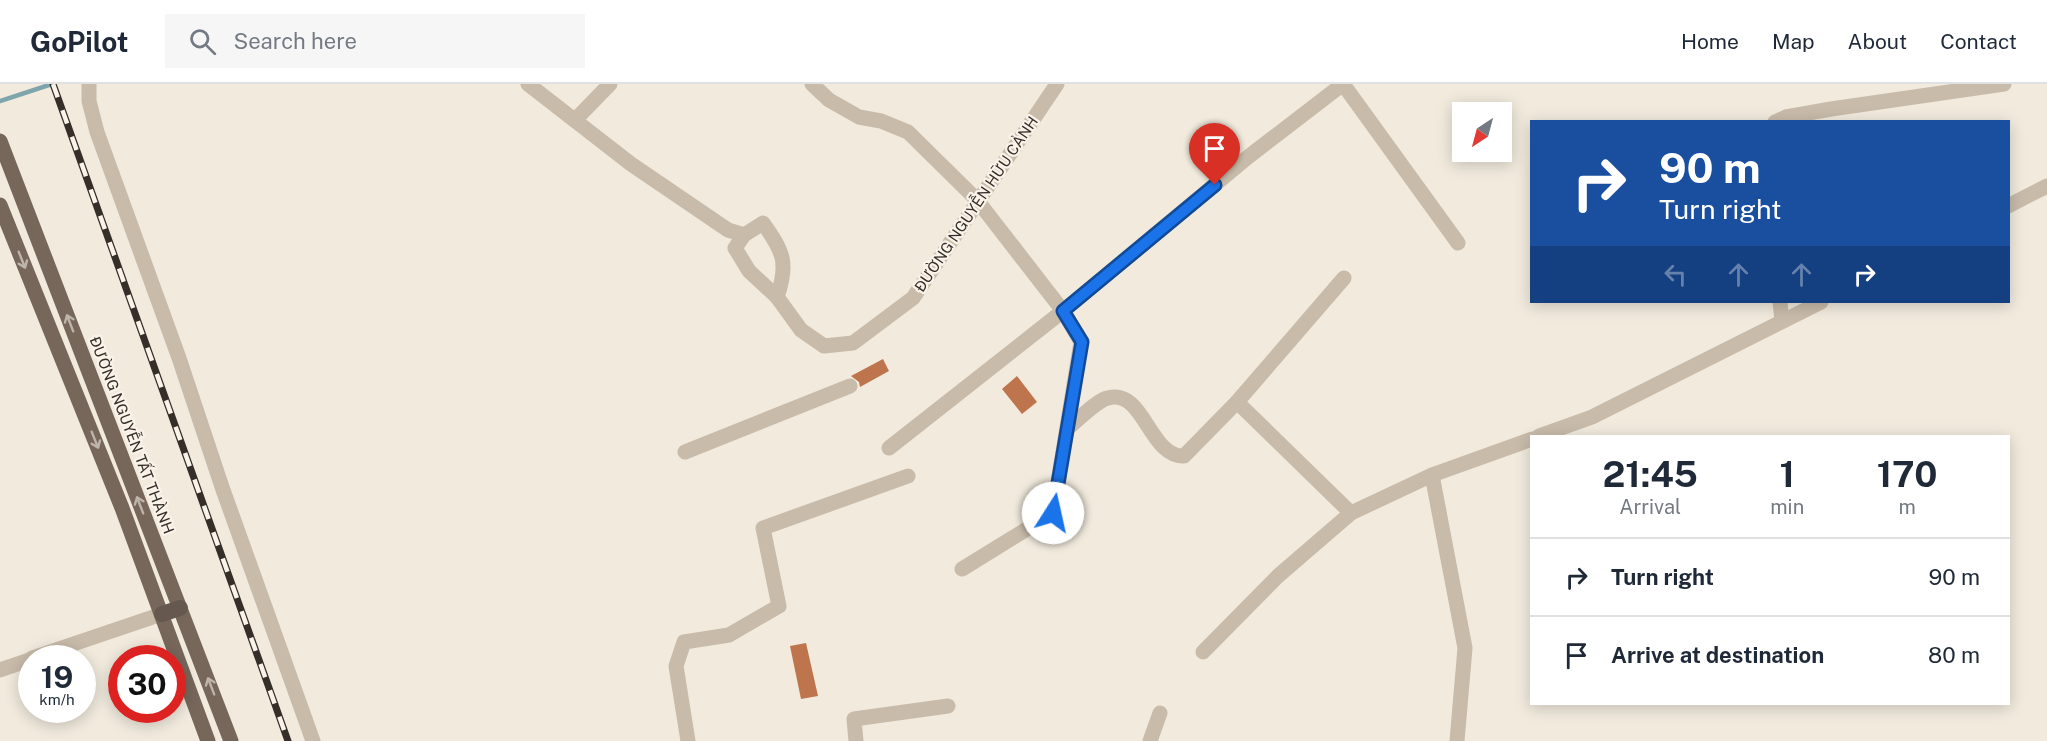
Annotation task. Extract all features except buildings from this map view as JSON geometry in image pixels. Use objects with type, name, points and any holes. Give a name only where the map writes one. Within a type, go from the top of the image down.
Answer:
[{"type":"highway","points":[[162,614],[180,608]]},
{"type":"main road","name":"ĐƯỜNG NGUYỄN TẤT THÀNH","points":[[0,141],[231,741]]},
{"type":"main road","points":[[0,205],[162,614],[208,741]]},
{"type":"street","points":[[89,84],[89,102],[104,153],[179,358],[222,487],[313,741]]},
{"type":"street","points":[[528,84],[631,164],[728,230],[744,235]]},
{"type":"street","points":[[575,120],[610,84]]},
{"type":"street","points":[[813,84],[830,100],[859,117],[881,121],[908,132],[977,200],[1063,311],[1082,342],[1053,513],[962,569]]},
{"type":"street","name":"ĐƯỜNG NGUYỄN HỮU CẢNH","points":[[777,297],[801,330],[824,346],[854,343],[913,297],[1057,84]]},
{"type":"street","points":[[889,447],[1063,311],[1248,157],[1343,84],[1458,243]]},
{"type":"street","points":[[1779,120],[1831,109],[2004,84]]},
{"type":"street","points":[[2010,205],[2047,186]]},
{"type":"street","points":[[763,223],[781,249],[785,275],[777,297],[750,271],[735,248],[744,235],[763,223]]},
{"type":"street","points":[[1067,429],[1106,398],[1117,397],[1133,405],[1164,449],[1176,456],[1184,456],[1237,402],[1344,278]]},
{"type":"street","points":[[1780,303],[1782,321]]},
{"type":"street","points":[[1542,435],[1592,417],[1819,303]]},
{"type":"street","points":[[686,452],[850,386]]},
{"type":"street","points":[[1237,402],[1351,513]]},
{"type":"street","points":[[1203,652],[1278,576],[1351,513],[1432,475],[1530,440]]},
{"type":"street","points":[[1432,475],[1465,648],[1457,741]]},
{"type":"street","points":[[688,741],[676,666],[684,642],[729,635],[779,606],[763,528],[908,476]]},
{"type":"street","points":[[72,645],[162,614]]},
{"type":"street","points":[[0,670],[18,664]]},
{"type":"street","points":[[856,741],[854,719],[948,706]]},
{"type":"street","points":[[1150,741],[1160,713]]},
{"type":"waterway","points":[[0,101],[52,84]]},
{"type":"railway","points":[[53,84],[288,741]]},
{"type":"route","points":[[1053,513],[1082,342],[1063,311],[1215,185]]}]
